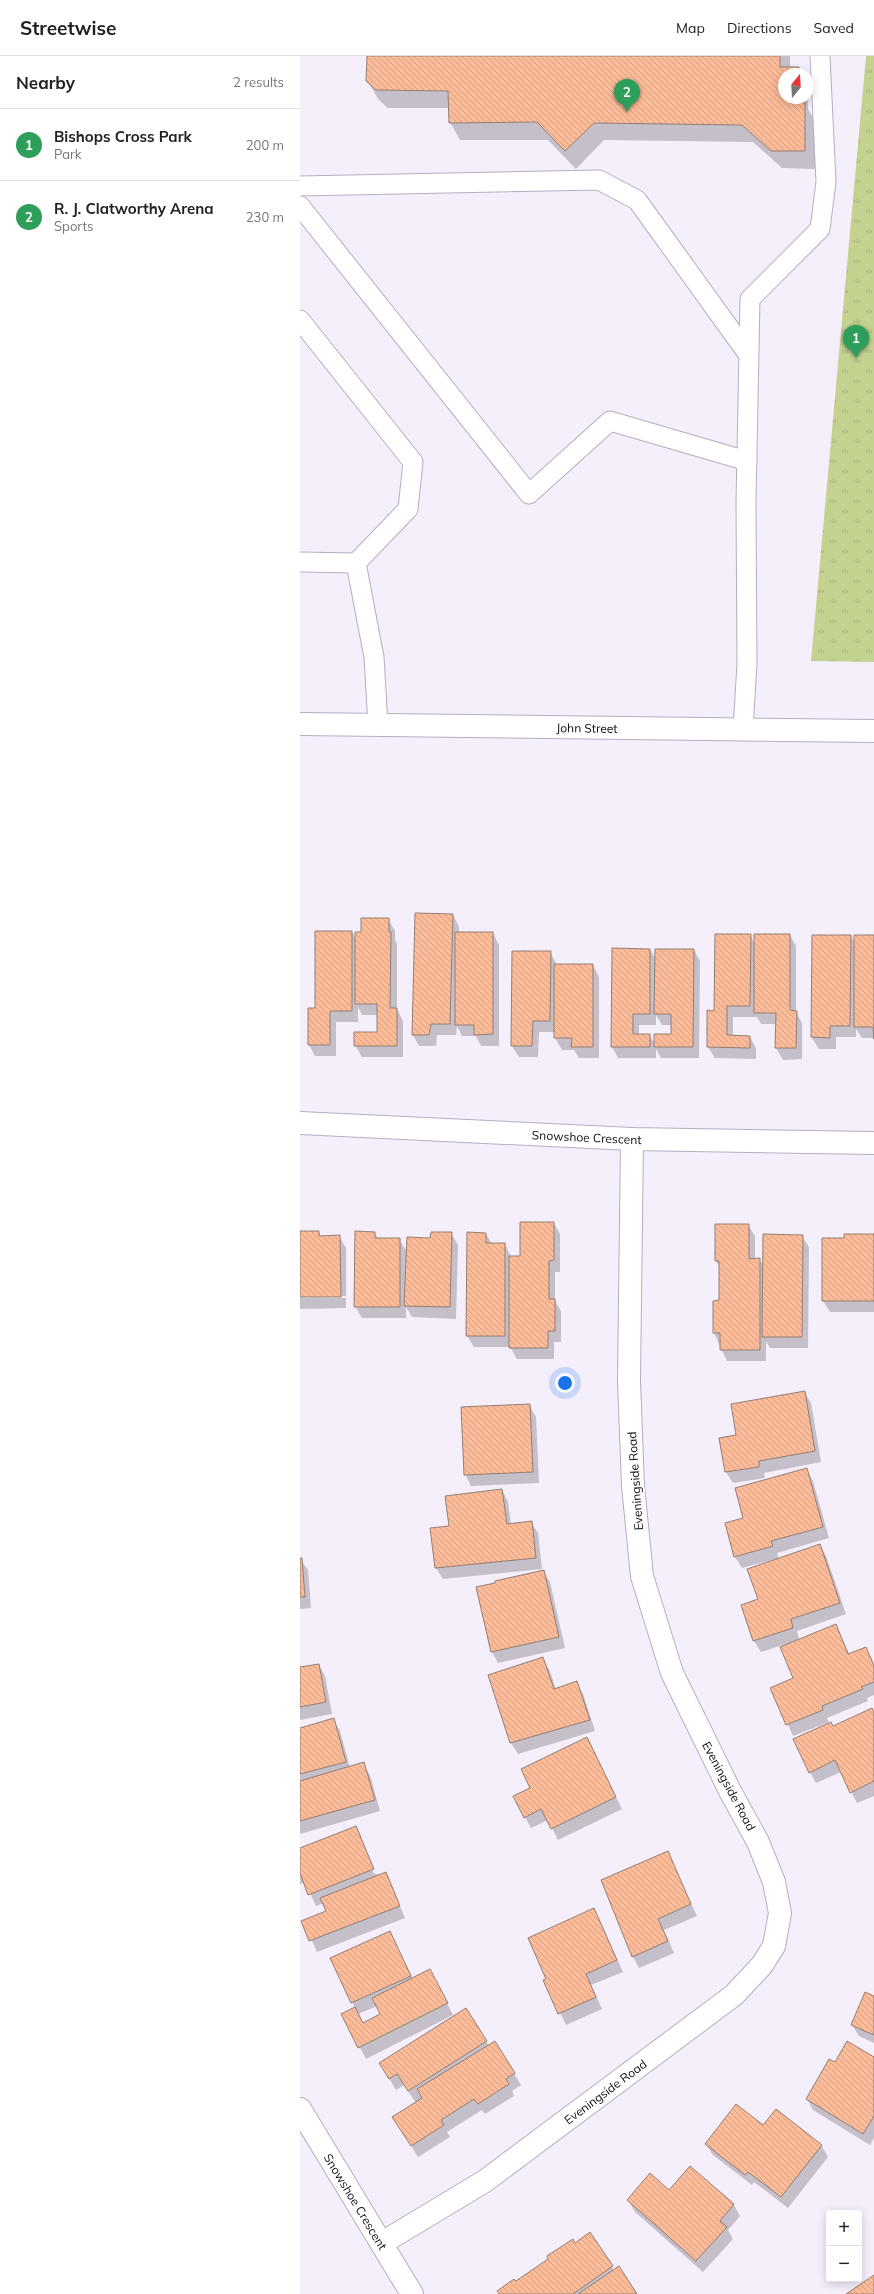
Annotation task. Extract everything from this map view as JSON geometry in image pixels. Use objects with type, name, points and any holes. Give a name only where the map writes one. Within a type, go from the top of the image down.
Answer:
[{"type":"street","name":"John Street","points":[[300,724],[874,731]]},
{"type":"street","name":"Snowshoe Crescent","points":[[300,1124],[632,1139],[874,1143]]},
{"type":"street","name":"Eveningside Road","points":[[382,2243],[485,2181],[728,2000],[762,1965],[774,1946],[780,1913],[774,1882],[758,1842],[730,1791],[672,1673],[642,1576],[633,1486],[630,1381],[632,1139]]},
{"type":"street","name":"Snowshoe Crescent","points":[[300,2109],[412,2294]]},
{"type":"lane","points":[[743,729],[747,664],[747,460],[750,299],[820,229],[826,182],[820,56]]},
{"type":"lane","points":[[300,186],[599,180],[636,200],[748,354]]},
{"type":"lane","points":[[300,206],[529,494],[610,421],[747,460]]},
{"type":"lane","points":[[300,320],[413,462],[408,510],[356,563],[300,562]]},
{"type":"lane","points":[[356,563],[374,657],[378,725]]},
{"type":"green space","points":[[866,56],[874,56],[874,662],[811,661]]},
{"type":"building","points":[[367,56],[780,56],[780,67],[799,67],[778,68],[778,104],[805,104],[805,151],[771,151],[742,125],[594,123],[565,151],[537,122],[449,123],[448,91],[376,90],[366,81]]},
{"type":"building","points":[[415,913],[453,914],[450,1024],[431,1024],[429,1035],[412,1035]]},
{"type":"building","points":[[361,918],[389,918],[389,932],[391,932],[390,1008],[397,1008],[397,1046],[354,1046],[354,1032],[377,1032],[377,1004],[355,1004],[355,932],[361,932]]},
{"type":"building","points":[[315,931],[352,931],[352,1011],[330,1011],[330,1045],[308,1045],[308,1008],[315,1008]]},
{"type":"building","points":[[455,932],[493,932],[493,1034],[474,1035],[474,1025],[455,1025]]},
{"type":"building","points":[[715,934],[751,934],[750,1006],[727,1006],[727,1035],[750,1036],[750,1048],[707,1047],[707,1010],[714,1011]]},
{"type":"building","points":[[754,934],[790,934],[790,1010],[797,1011],[796,1048],[775,1048],[776,1013],[754,1013]]},
{"type":"building","points":[[812,935],[851,935],[850,1026],[830,1026],[830,1038],[811,1037]]},
{"type":"building","points":[[854,935],[874,935],[874,1039],[873,1027],[854,1027]]},
{"type":"building","points":[[612,948],[650,949],[650,1014],[633,1014],[633,1034],[650,1034],[650,1047],[611,1047]]},
{"type":"building","points":[[655,949],[694,949],[693,1047],[654,1047],[654,1034],[671,1034],[671,1014],[654,1014]]},
{"type":"building","points":[[512,951],[551,951],[550,1021],[533,1021],[532,1046],[511,1046]]},
{"type":"building","points":[[554,964],[593,964],[593,1047],[571,1047],[572,1038],[554,1038]]},
{"type":"building","points":[[520,1222],[554,1222],[554,1260],[549,1261],[549,1299],[555,1299],[555,1331],[548,1331],[548,1348],[509,1348],[509,1256],[520,1256]]},
{"type":"building","points":[[715,1224],[749,1224],[749,1259],[760,1258],[760,1350],[720,1350],[720,1333],[713,1333],[713,1301],[719,1300],[719,1261],[715,1261]]},
{"type":"building","points":[[300,1231],[319,1231],[319,1236],[340,1235],[341,1297],[300,1297]]},
{"type":"building","points":[[355,1231],[375,1232],[375,1238],[400,1238],[400,1307],[354,1307]]},
{"type":"building","points":[[431,1232],[452,1232],[450,1307],[404,1306],[407,1237],[430,1238]]},
{"type":"building","points":[[467,1232],[486,1233],[486,1243],[505,1243],[505,1336],[466,1336]]},
{"type":"building","points":[[763,1234],[803,1235],[802,1337],[762,1337]]},
{"type":"building","points":[[844,1234],[874,1234],[874,1301],[822,1301],[822,1238],[844,1238]]},
{"type":"building","points":[[805,1391],[815,1451],[759,1461],[759,1467],[725,1472],[719,1438],[736,1435],[731,1404]]},
{"type":"building","points":[[530,1404],[533,1472],[464,1475],[461,1407]]},
{"type":"building","points":[[807,1468],[823,1527],[771,1541],[773,1546],[734,1557],[725,1523],[743,1518],[735,1488]]},
{"type":"building","points":[[502,1489],[507,1524],[532,1521],[536,1558],[435,1568],[430,1528],[449,1526],[445,1496]]},
{"type":"building","points":[[820,1544],[840,1603],[791,1619],[793,1628],[753,1641],[741,1605],[758,1599],[747,1569]]},
{"type":"building","points":[[300,1558],[302,1558],[305,1597],[300,1597]]},
{"type":"building","points":[[544,1570],[559,1637],[491,1652],[476,1587],[495,1583],[495,1581]]},
{"type":"building","points":[[836,1624],[848,1654],[866,1647],[874,1666],[874,1682],[861,1687],[863,1689],[822,1706],[823,1710],[786,1725],[770,1688],[793,1678],[780,1647]]},
{"type":"building","points":[[543,1657],[554,1689],[577,1681],[590,1720],[510,1743],[488,1675]]},
{"type":"building","points":[[319,1664],[326,1702],[300,1707],[300,1667]]},
{"type":"building","points":[[872,1708],[874,1713],[874,1781],[850,1793],[835,1760],[809,1773],[793,1739],[831,1722],[833,1726]]},
{"type":"building","points":[[334,1718],[346,1762],[300,1774],[300,1728]]},
{"type":"building","points":[[587,1737],[616,1797],[551,1829],[541,1809],[524,1818],[513,1796],[530,1788],[521,1769]]},
{"type":"building","points":[[364,1762],[375,1800],[300,1821],[300,1781]]},
{"type":"building","points":[[356,1826],[374,1869],[308,1895],[300,1873],[300,1848]]},
{"type":"building","points":[[668,1851],[691,1904],[658,1919],[668,1941],[632,1957],[601,1880]]},
{"type":"building","points":[[386,1872],[400,1906],[309,1941],[301,1921],[326,1911],[320,1898]]},
{"type":"building","points":[[594,1908],[617,1960],[586,1974],[596,1997],[558,2014],[543,1980],[546,1979],[528,1938]]},
{"type":"building","points":[[390,1931],[411,1976],[351,2003],[330,1958]]},
{"type":"building","points":[[430,1969],[448,2003],[358,2048],[341,2014],[355,2007],[363,2023],[380,2014],[372,1998]]},
{"type":"building","points":[[865,1992],[874,1996],[874,2035],[851,2025]]},
{"type":"building","points":[[466,2008],[487,2041],[408,2091],[397,2074],[389,2079],[379,2063]]},
{"type":"building","points":[[495,2041],[515,2073],[506,2079],[509,2084],[478,2104],[474,2099],[441,2120],[444,2125],[411,2146],[392,2117],[422,2098],[417,2089]]},
{"type":"building","points":[[847,2041],[874,2057],[874,2116],[863,2134],[806,2099],[829,2059],[835,2062]]},
{"type":"building","points":[[736,2104],[763,2125],[776,2109],[822,2145],[781,2197],[748,2172],[745,2175],[705,2144]]},
{"type":"building","points":[[690,2166],[734,2204],[720,2221],[727,2227],[696,2261],[627,2200],[650,2173],[669,2190]]},
{"type":"building","points":[[590,2232],[613,2266],[573,2294],[499,2294],[497,2291],[514,2279],[516,2281],[548,2259],[547,2256],[573,2239],[575,2243]]},
{"type":"building","points":[[619,2266],[637,2294],[578,2294]]},
{"type":"building","points":[[874,2275],[874,2294],[846,2294]]},
{"type":"place","name":"R. J. Clatworthy Arena","points":[[627,112]]},
{"type":"place","name":"Bishops Cross Park","points":[[856,358]]}]
